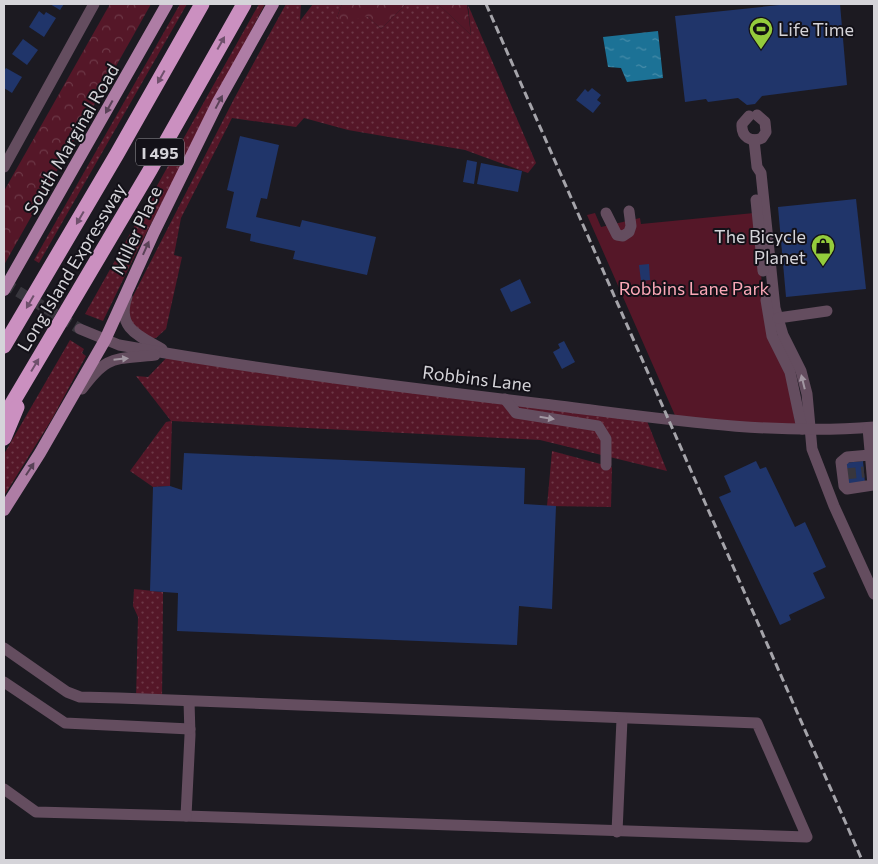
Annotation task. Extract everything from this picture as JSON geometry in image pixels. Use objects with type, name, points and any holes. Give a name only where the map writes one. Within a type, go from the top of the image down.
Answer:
[{"type":"highway","name":"Long Island Expressway","points":[[4,346],[202,4]]},
{"type":"highway","name":"Long Island Expressway","points":[[4,417],[75,298],[244,4]]},
{"type":"highway","points":[[4,438],[14,416],[22,386]]},
{"type":"main road","name":"South Marginal Road","points":[[4,290],[167,4]]},
{"type":"main road","name":"Miller Place","points":[[4,510],[63,415],[105,340],[138,265],[218,102],[273,4]]},
{"type":"street","points":[[4,168],[94,4]]},
{"type":"street","points":[[753,116],[763,119],[766,128],[762,138],[754,140],[747,138],[742,132],[742,124],[753,116]]},
{"type":"street","points":[[754,140],[757,167],[761,174],[774,308],[783,336],[801,370],[807,429]]},
{"type":"street","points":[[757,167],[754,174],[755,197],[772,336],[790,372],[812,449],[874,594]]},
{"type":"street","points":[[606,213],[616,235],[623,236],[629,232],[631,226],[629,211]]},
{"type":"street","points":[[138,265],[126,301],[124,318],[127,326],[136,334],[170,354]]},
{"type":"street","points":[[778,318],[827,311]]},
{"type":"street","name":"Robbins Lane","points":[[80,329],[118,345],[170,354],[505,399],[722,425],[807,429],[871,428]]},
{"type":"street","points":[[63,415],[95,372],[106,362],[114,359],[170,354]]},
{"type":"street","points":[[505,399],[516,413],[598,426],[606,439],[606,465]]},
{"type":"street","points":[[870,455],[847,457],[841,462],[847,489],[873,485],[868,472],[870,455],[871,428]]},
{"type":"street","points":[[829,492],[844,478]]},
{"type":"street","points":[[4,648],[67,692],[80,697],[757,723],[807,837],[36,812],[4,790]]},
{"type":"street","points":[[4,682],[65,723],[190,729]]},
{"type":"street","points":[[186,816],[190,729],[189,701]]},
{"type":"street","points":[[617,832],[622,719]]},
{"type":"green space","points":[[110,4],[151,4],[4,265],[4,191]]},
{"type":"green space","points":[[180,4],[187,4],[39,263],[34,260]]},
{"type":"green space","points":[[259,4],[265,4],[138,249],[103,321],[85,314]]},
{"type":"green space","points":[[286,4],[301,4],[300,21],[313,4],[342,4],[337,17],[367,16],[381,29],[406,4],[438,4],[471,35],[468,5],[536,163],[528,173],[465,150],[348,130],[304,118],[296,127],[232,118],[181,218],[174,255],[182,257],[166,329],[156,338],[149,338],[128,322],[130,302],[235,97]]},
{"type":"green space","points":[[342,4],[406,4],[381,29],[367,16],[344,23],[337,17]]},
{"type":"green space","points":[[438,4],[467,4],[471,35]]},
{"type":"green space","name":"Robbins Lane Park","points":[[595,213],[601,227],[640,218],[641,224],[754,213],[768,336],[788,375],[796,429],[677,420],[587,215]]},
{"type":"green space","points":[[70,340],[84,349],[82,353],[86,356],[52,419],[4,496],[4,454]]},
{"type":"green space","points":[[170,354],[645,416],[667,471],[540,440],[172,421],[170,486],[153,487],[130,471],[166,422],[171,421],[136,376],[148,377]]},
{"type":"green space","points":[[552,451],[612,467],[611,507],[547,506]]},
{"type":"green space","points":[[134,589],[163,592],[162,700],[136,699],[138,617],[133,606]]},
{"type":"water","points":[[658,31],[663,78],[627,82],[621,68],[608,67],[603,37]]},
{"type":"building","points":[[50,4],[64,4],[60,10]]},
{"type":"building","name":"Life Time","points":[[789,4],[840,4],[847,85],[762,96],[755,104],[747,105],[738,98],[708,102],[706,99],[685,102],[675,16]]},
{"type":"building","points":[[39,11],[44,15],[46,12],[56,18],[44,37],[29,27]]},
{"type":"building","points":[[23,39],[38,50],[27,65],[12,54]]},
{"type":"building","points":[[6,68],[22,77],[12,93],[4,88],[4,71]]},
{"type":"building","points":[[592,88],[601,95],[597,100],[601,103],[593,113],[576,100],[585,89],[588,92]]},
{"type":"building","points":[[240,136],[279,145],[267,199],[261,198],[256,217],[300,227],[302,220],[376,237],[367,275],[293,259],[295,251],[250,241],[251,234],[226,228],[234,192],[227,190]]},
{"type":"building","points":[[467,160],[477,162],[474,184],[463,182]]},
{"type":"building","points":[[481,163],[522,171],[518,192],[477,184]]},
{"type":"building","name":"The Bicycle Planet","points":[[856,199],[866,289],[786,297],[778,207]]},
{"type":"building","points":[[649,264],[650,280],[641,281],[639,265]]},
{"type":"building","points":[[520,279],[531,303],[511,312],[500,289]]},
{"type":"building","points":[[564,341],[575,362],[562,369],[553,352],[560,348],[558,344]]},
{"type":"building","points":[[184,453],[525,468],[524,504],[556,506],[552,609],[519,606],[517,645],[177,631],[178,593],[150,591],[153,487],[170,486],[182,490]]},
{"type":"building","points":[[756,461],[760,469],[766,467],[795,527],[805,522],[826,567],[813,573],[825,598],[789,615],[791,620],[780,625],[719,497],[731,492],[724,476]]},
{"type":"building","points":[[863,461],[865,483],[847,485],[844,463]]},
{"type":"tunnel","points":[[4,283],[80,329]]},
{"type":"tunnel","points":[[845,474],[864,472]]},
{"type":"railway","points":[[486,4],[862,860]]},
{"type":"place","name":"Life Time","points":[[761,50]]},
{"type":"place","name":"The Bicycle Planet","points":[[823,267]]}]
